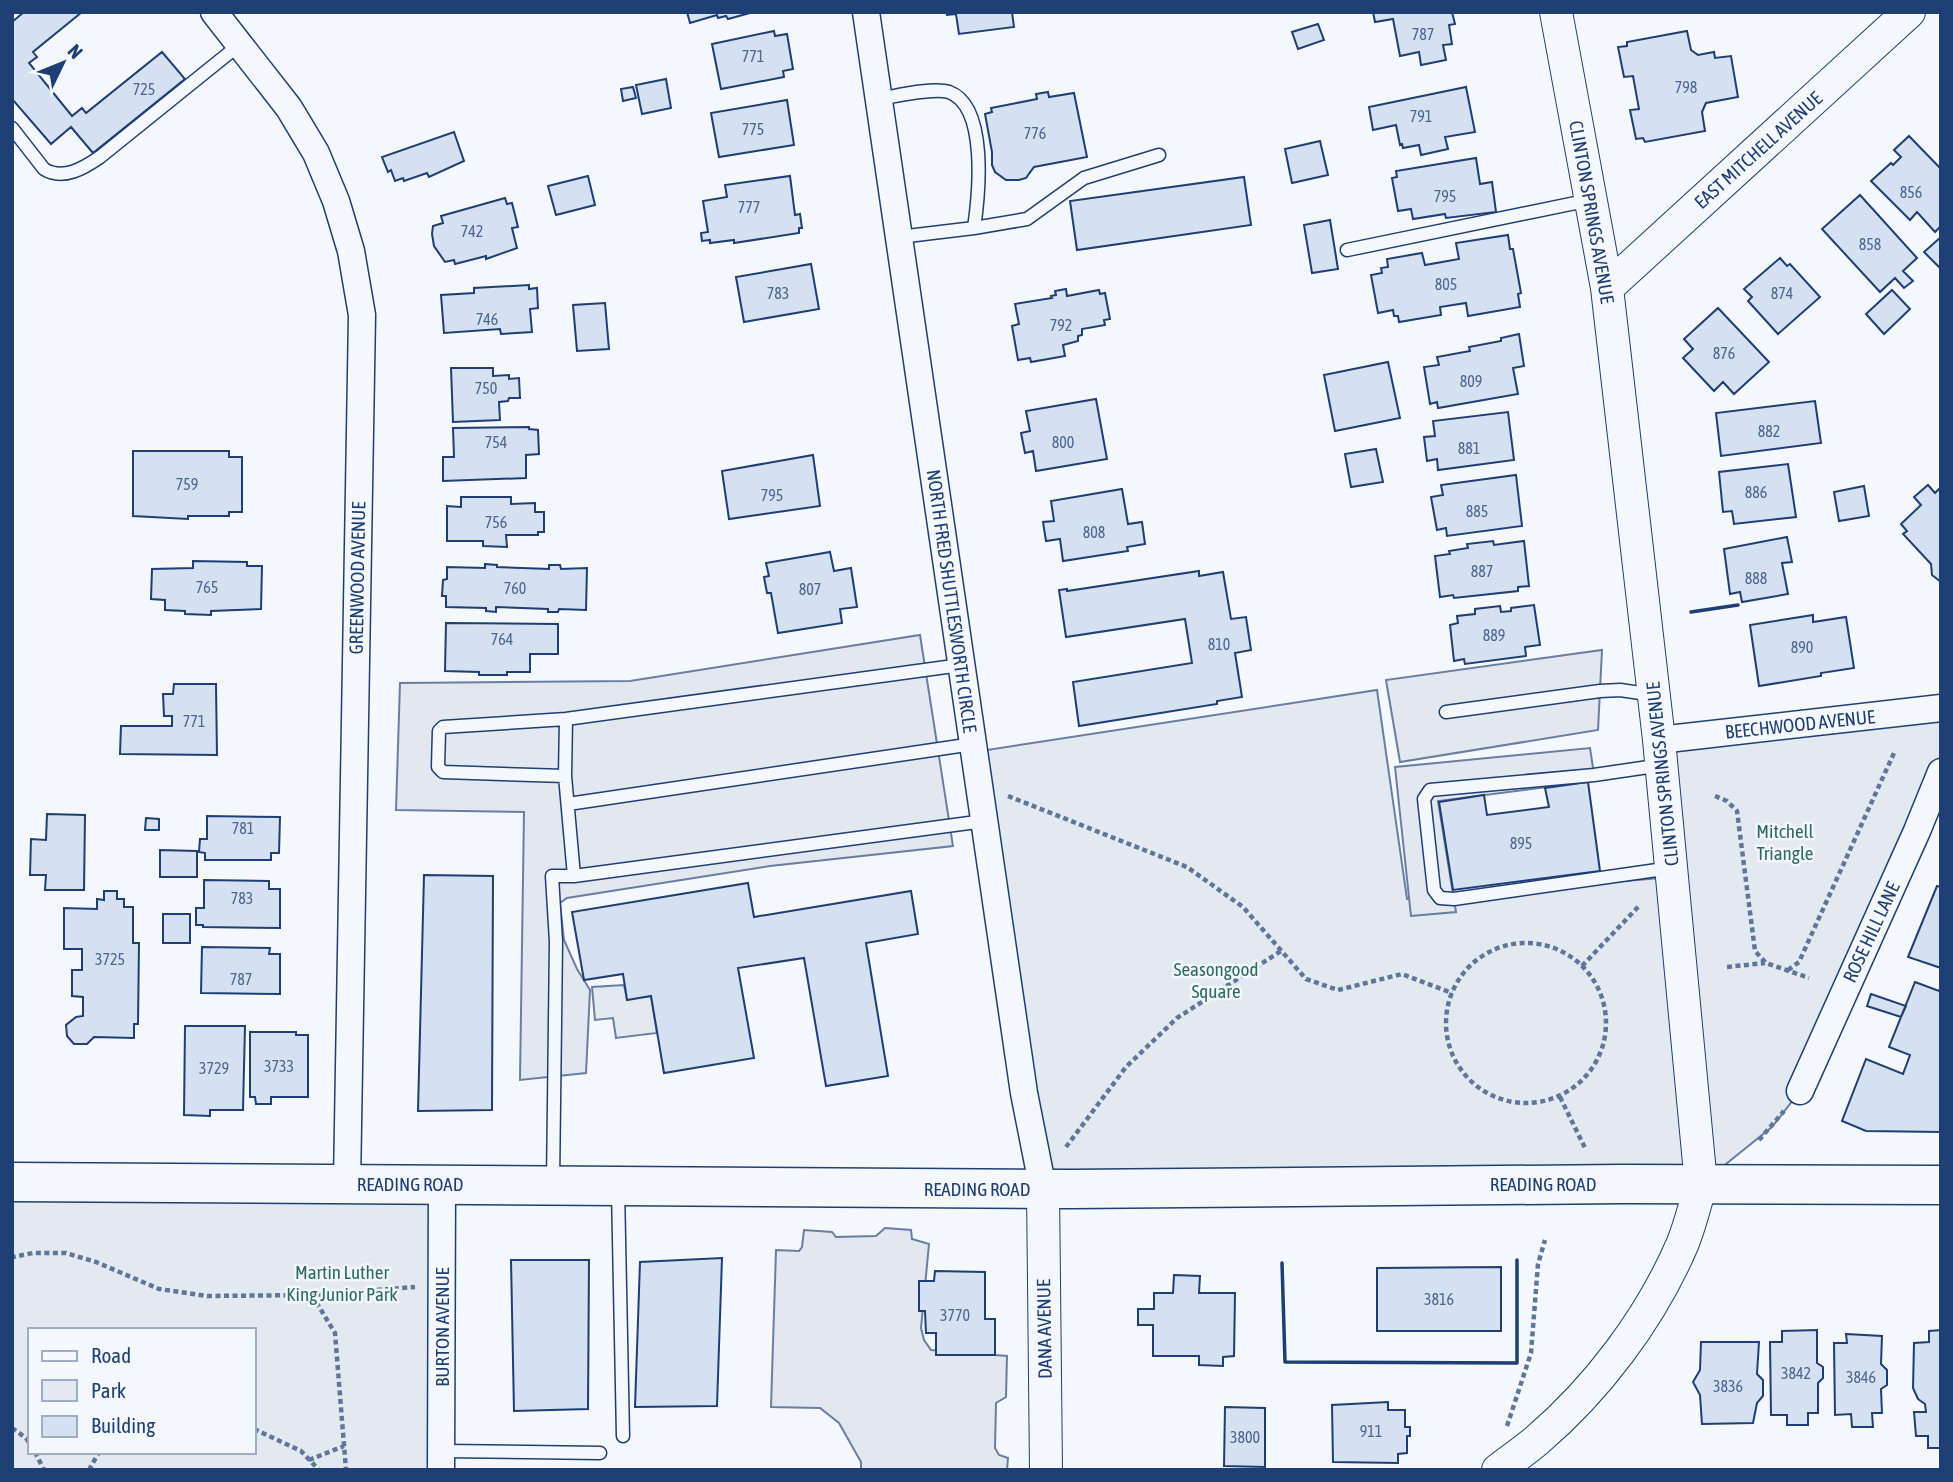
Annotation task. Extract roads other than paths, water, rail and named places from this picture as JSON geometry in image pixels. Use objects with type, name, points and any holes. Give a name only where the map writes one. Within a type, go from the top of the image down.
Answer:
[{"type":"main road","name":"READING ROAD","points":[[12,1182],[1043,1189],[1941,1185]]},
{"type":"street","name":"GREENWOOD AVENUE","points":[[214,12],[289,108],[316,153],[336,201],[351,251],[362,316],[347,1183]]},
{"type":"street","name":"NORTH FRED SHUTTLESWORTH CIRCLE","points":[[866,12],[1024,1094],[1043,1189]]},
{"type":"street","name":"CLINTON SPRINGS AVENUE","points":[[1498,1470],[1536,1440],[1585,1393],[1627,1341],[1657,1295],[1682,1245],[1701,1184],[1661,752],[1607,288],[1556,12]]},
{"type":"street","name":"EAST MITCHELL AVENUE","points":[[1607,288],[1909,12]]},
{"type":"street","name":"BEECHWOOD AVENUE","points":[[1661,752],[1941,709]]},
{"type":"street","name":"ROSE HILL LANE","points":[[1800,1091],[1941,772]]},
{"type":"street","name":"BURTON AVENUE","points":[[442,1184],[442,1461]]},
{"type":"street","name":"DANA AVENUE","points":[[1043,1189],[1046,1470]]},
{"type":"lane","points":[[12,128],[44,169],[50,173],[67,174],[100,157],[239,45]]},
{"type":"lane","points":[[879,99],[946,91],[958,97],[969,110],[977,145],[979,184],[974,228]]},
{"type":"lane","points":[[899,237],[1027,219],[1084,178],[1159,155]]},
{"type":"lane","points":[[1347,250],[1591,200]]},
{"type":"lane","points":[[565,776],[443,772],[438,767],[439,731],[443,727],[566,719],[961,665]]},
{"type":"lane","points":[[1446,712],[1600,691],[1620,690],[1654,695]]},
{"type":"lane","points":[[566,719],[565,776],[574,876]]},
{"type":"lane","points":[[568,804],[973,744]]},
{"type":"lane","points":[[1661,752],[1594,775],[1430,790],[1424,799],[1433,890],[1440,898],[1454,899],[1671,868]]},
{"type":"lane","points":[[553,1185],[556,942],[552,876],[574,876],[984,821]]},
{"type":"lane","points":[[618,1185],[623,1436]]},
{"type":"lane","points":[[442,1461],[600,1453]]},
{"type":"park label","name":"Mitchell Triangle","points":[[1785,842]]},
{"type":"park label","name":"Seasongood Square","points":[[1216,980]]},
{"type":"park label","name":"Martin Luther King Junior Park","points":[[342,1283]]}]
